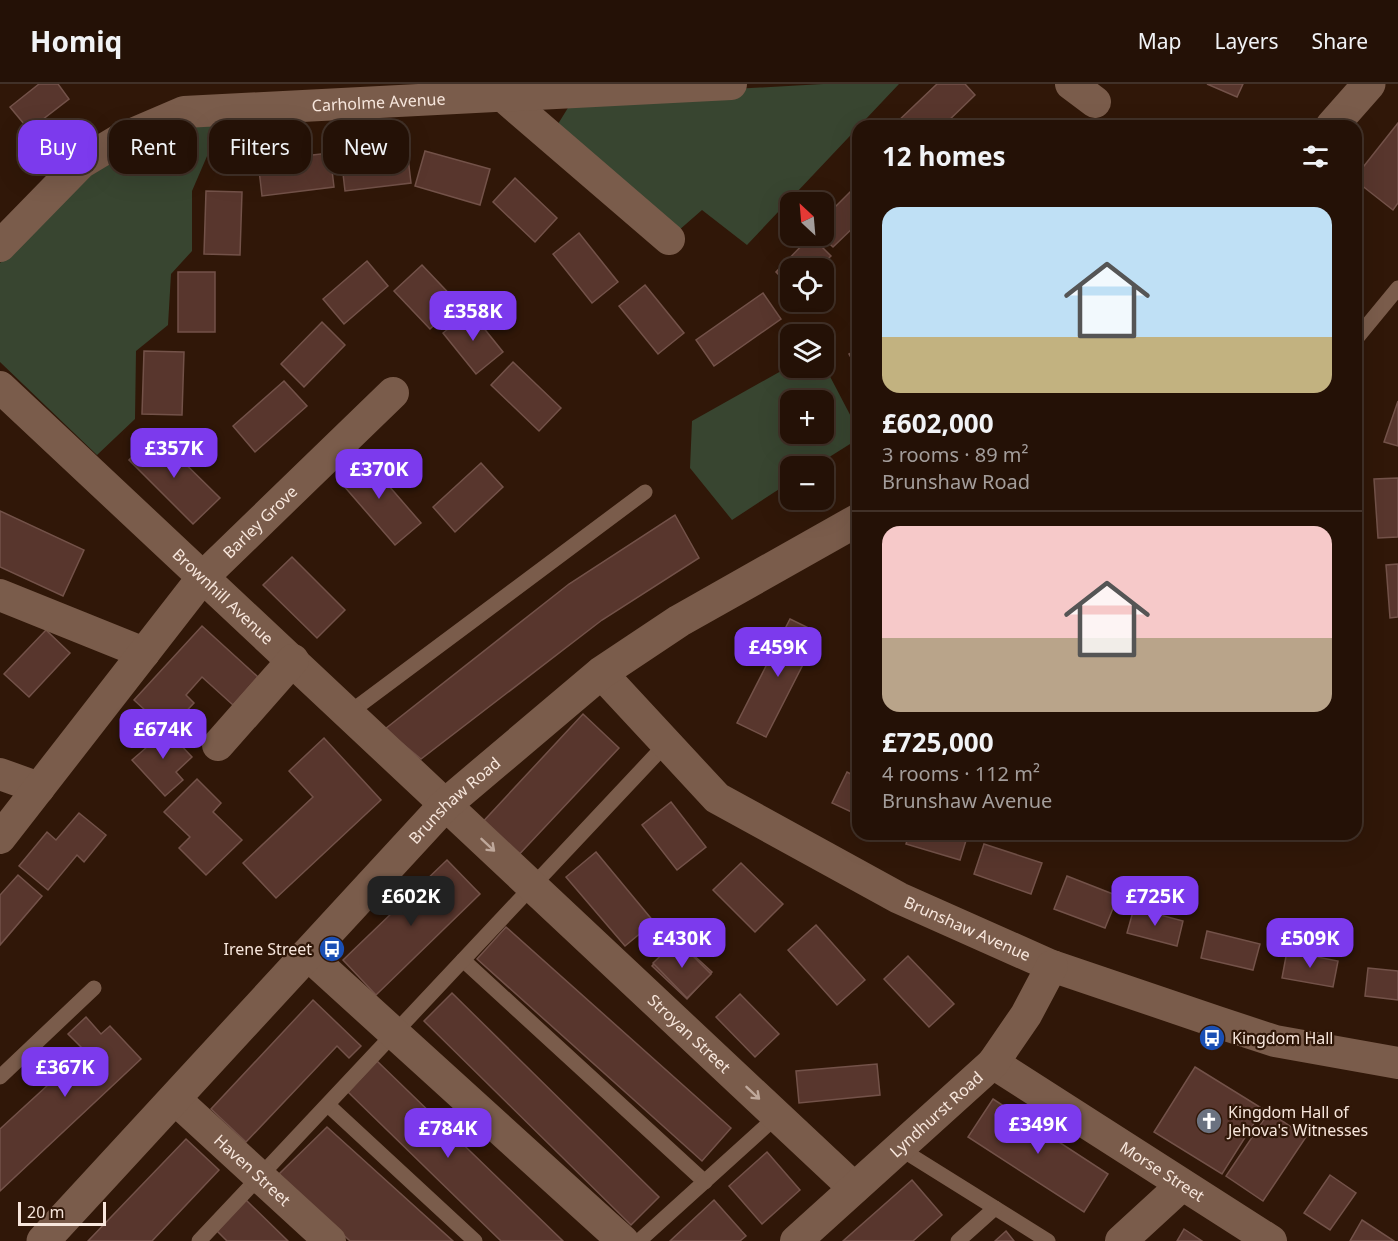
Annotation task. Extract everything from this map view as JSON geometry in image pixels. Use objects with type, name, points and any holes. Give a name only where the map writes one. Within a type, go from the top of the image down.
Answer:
[{"type":"street","name":"Carholme Avenue","points":[[0,246],[81,163],[121,139],[184,112],[258,96],[503,96],[731,84]]},
{"type":"street","points":[[1337,120],[1369,84]]},
{"type":"street","points":[[503,96],[669,239]]},
{"type":"street","name":"Brownhill Avenue","points":[[0,387],[445,805]]},
{"type":"street","name":"Barley Grove","points":[[0,838],[203,577],[393,393]]},
{"type":"street","name":"Brunshaw Road","points":[[46,1240],[445,805],[601,674],[679,621],[852,523]]},
{"type":"street","points":[[0,595],[144,653]]},
{"type":"street","points":[[218,745],[293,660]]},
{"type":"street","name":"Brunshaw Avenue","points":[[601,674],[717,798],[899,898],[1052,966],[1275,1041],[1398,1064]]},
{"type":"street","points":[[0,774],[39,788]]},
{"type":"street","name":"Stroyan Street","points":[[445,805],[854,1188]]},
{"type":"street","points":[[307,954],[622,1241]]},
{"type":"street","name":"Lyndhurst Road","points":[[796,1241],[993,1063],[1026,1015],[1052,966]]},
{"type":"street","name":"Morse Street","points":[[993,1063],[1271,1241]]},
{"type":"street","name":"Haven Street","points":[[175,1099],[330,1241]]},
{"type":"street","points":[[1121,1241],[1182,1185]]},
{"type":"lane","points":[[1362,331],[1398,288]]},
{"type":"lane","points":[[349,713],[645,492]]},
{"type":"lane","points":[[199,1241],[666,744]]},
{"type":"lane","points":[[463,960],[705,1182]]},
{"type":"lane","points":[[0,1077],[94,988]]},
{"type":"lane","points":[[328,1105],[475,1241]]},
{"type":"lane","points":[[639,1241],[777,1116]]},
{"type":"lane","points":[[898,1148],[1048,1241]]},
{"type":"lane","points":[[958,1241],[995,1208]]},
{"type":"green space","points":[[823,84],[899,84],[865,120],[852,120],[852,134],[797,192],[780,192],[780,210],[747,245],[702,210],[678,231],[558,124],[574,98]]},
{"type":"green space","points":[[209,121],[209,152],[192,191],[192,251],[171,274],[168,325],[136,351],[135,419],[97,455],[0,362],[0,263],[87,174],[97,174],[97,166],[109,159],[109,174],[197,174],[197,123]]},
{"type":"green space","points":[[780,372],[780,378],[831,378],[852,419],[852,443],[831,456],[780,456],[780,489],[732,520],[690,468],[692,421]]},
{"type":"building","points":[[39,84],[58,84],[69,99],[42,120],[21,120],[10,107]]},
{"type":"building","points":[[937,84],[965,84],[975,95],[949,120],[899,120]]},
{"type":"building","points":[[1207,84],[1243,84],[1237,97]]},
{"type":"building","points":[[1398,123],[1398,203],[1393,210],[1362,186],[1362,168]]},
{"type":"building","points":[[425,151],[490,169],[480,205],[415,186]]},
{"type":"building","points":[[323,154],[323,174],[332,174],[334,187],[262,196],[259,174],[311,174],[311,155]]},
{"type":"building","points":[[409,166],[411,183],[345,191],[343,174],[409,174]]},
{"type":"building","points":[[515,178],[557,218],[535,242],[493,202]]},
{"type":"building","points":[[852,190],[852,229],[833,247],[834,208]]},
{"type":"building","points":[[206,191],[242,192],[240,255],[204,254]]},
{"type":"building","points":[[579,233],[618,282],[592,303],[553,254]]},
{"type":"building","points":[[801,246],[821,246],[831,256],[829,258],[790,258]]},
{"type":"building","points":[[367,261],[388,286],[344,324],[323,299]]},
{"type":"building","points":[[422,265],[458,303],[430,329],[394,291]]},
{"type":"building","points":[[178,272],[215,272],[215,332],[178,332]]},
{"type":"building","points":[[645,285],[684,333],[658,354],[619,306]]},
{"type":"building","points":[[763,293],[781,319],[714,366],[696,340]]},
{"type":"building","points":[[470,311],[503,352],[476,374],[443,333]]},
{"type":"building","points":[[322,322],[345,345],[304,387],[281,364]]},
{"type":"building","points":[[144,351],[184,352],[182,415],[142,414]]},
{"type":"building","points":[[513,362],[561,408],[539,431],[491,385]]},
{"type":"building","points":[[284,381],[307,406],[255,452],[233,426]]},
{"type":"building","points":[[1398,401],[1398,446],[1384,442]]},
{"type":"building","points":[[155,434],[220,498],[193,524],[129,460]]},
{"type":"building","points":[[363,456],[421,523],[395,545],[337,478]]},
{"type":"building","points":[[481,463],[503,487],[455,532],[433,507]]},
{"type":"building","points":[[1398,478],[1398,537],[1378,538],[1374,479]]},
{"type":"building","points":[[0,511],[84,550],[63,596],[0,567]]},
{"type":"building","points":[[675,515],[699,558],[602,620],[421,759],[385,729],[569,584]]},
{"type":"building","points":[[292,557],[345,610],[317,638],[263,585]]},
{"type":"building","points":[[1398,564],[1398,617],[1390,618],[1386,565]]},
{"type":"building","points":[[790,619],[819,633],[766,737],[737,723]]},
{"type":"building","points":[[202,626],[258,677],[233,705],[202,677],[186,695],[194,703],[177,721],[168,712],[158,722],[134,700]]},
{"type":"building","points":[[46,630],[70,653],[29,697],[4,674]]},
{"type":"building","points":[[583,714],[619,748],[514,860],[478,827]]},
{"type":"building","points":[[162,725],[192,757],[176,772],[183,780],[165,796],[132,760],[147,747],[143,742]]},
{"type":"building","points":[[324,738],[381,800],[276,898],[243,863],[313,797],[289,771]]},
{"type":"building","points":[[847,772],[852,775],[852,812],[832,803]]},
{"type":"building","points":[[197,779],[221,803],[213,812],[242,840],[206,875],[179,848],[190,837],[164,812]]},
{"type":"building","points":[[671,802],[706,847],[677,870],[642,825]]},
{"type":"building","points":[[79,813],[106,835],[84,862],[77,855],[48,890],[19,866],[47,832],[56,840]]},
{"type":"building","points":[[907,840],[966,840],[960,860],[906,844]]},
{"type":"building","points":[[984,844],[1042,863],[1031,894],[974,874]]},
{"type":"building","points":[[596,852],[654,922],[625,946],[566,877]]},
{"type":"building","points":[[447,860],[480,894],[376,995],[343,960]]},
{"type":"building","points":[[741,863],[783,904],[755,932],[713,890]]},
{"type":"building","points":[[18,875],[42,896],[0,945],[0,895]]},
{"type":"building","points":[[1067,876],[1118,896],[1105,928],[1054,909]]},
{"type":"building","points":[[1134,908],[1183,921],[1177,946],[1127,933]]},
{"type":"building","points":[[816,925],[865,980],[837,1005],[788,950]]},
{"type":"building","points":[[506,927],[731,1128],[702,1161],[477,959]]},
{"type":"building","points":[[1207,931],[1260,944],[1253,970],[1201,958]]},
{"type":"building","points":[[676,939],[712,972],[687,999],[652,966]]},
{"type":"building","points":[[677,940],[711,974],[687,998],[653,963]]},
{"type":"building","points":[[1287,951],[1338,961],[1333,987],[1282,978]]},
{"type":"building","points":[[908,956],[954,1004],[929,1027],[884,979]]},
{"type":"building","points":[[1368,968],[1398,971],[1398,1000],[1365,996]]},
{"type":"building","points":[[452,993],[659,1197],[631,1225],[424,1021]]},
{"type":"building","points":[[740,994],[779,1034],[755,1057],[716,1017]]},
{"type":"building","points":[[313,1000],[361,1046],[349,1058],[337,1046],[246,1142],[211,1109]]},
{"type":"building","points":[[86,1017],[101,1034],[110,1026],[141,1059],[0,1191],[0,1129],[85,1051],[68,1034]]},
{"type":"building","points":[[377,1061],[563,1241],[501,1241],[348,1092]]},
{"type":"building","points":[[877,1064],[880,1095],[799,1103],[796,1071]]},
{"type":"building","name":"Kingdom Hall of Jehova's Witnesses","points":[[1195,1067],[1263,1109],[1222,1174],[1154,1132]]},
{"type":"building","points":[[993,1099],[1108,1174],[1084,1212],[968,1137]]},
{"type":"building","points":[[1269,1112],[1306,1137],[1263,1201],[1226,1176]]},
{"type":"building","points":[[327,1127],[453,1241],[350,1241],[279,1174]]},
{"type":"building","points":[[186,1139],[219,1170],[152,1241],[88,1241]]},
{"type":"building","points":[[767,1152],[800,1190],[762,1224],[729,1186]]},
{"type":"building","points":[[1330,1175],[1356,1193],[1330,1230],[1304,1213]]},
{"type":"building","points":[[912,1180],[942,1215],[913,1241],[843,1241]]},
{"type":"building","points":[[246,1200],[288,1241],[227,1241],[217,1231]]},
{"type":"building","points":[[714,1200],[746,1236],[740,1241],[670,1241]]},
{"type":"building","points":[[1362,1220],[1394,1241],[1350,1241]]},
{"type":"building","points":[[1184,1229],[1202,1241],[1177,1241]]},
{"type":"building","points":[[1006,1231],[1014,1241],[995,1241]]},
{"type":"place","name":"Irene Street","points":[[332,949]]},
{"type":"place","name":"Kingdom Hall","points":[[1212,1038]]},
{"type":"place","name":"Kingdom Hall of Jehova's Witnesses","points":[[1209,1121]]}]
